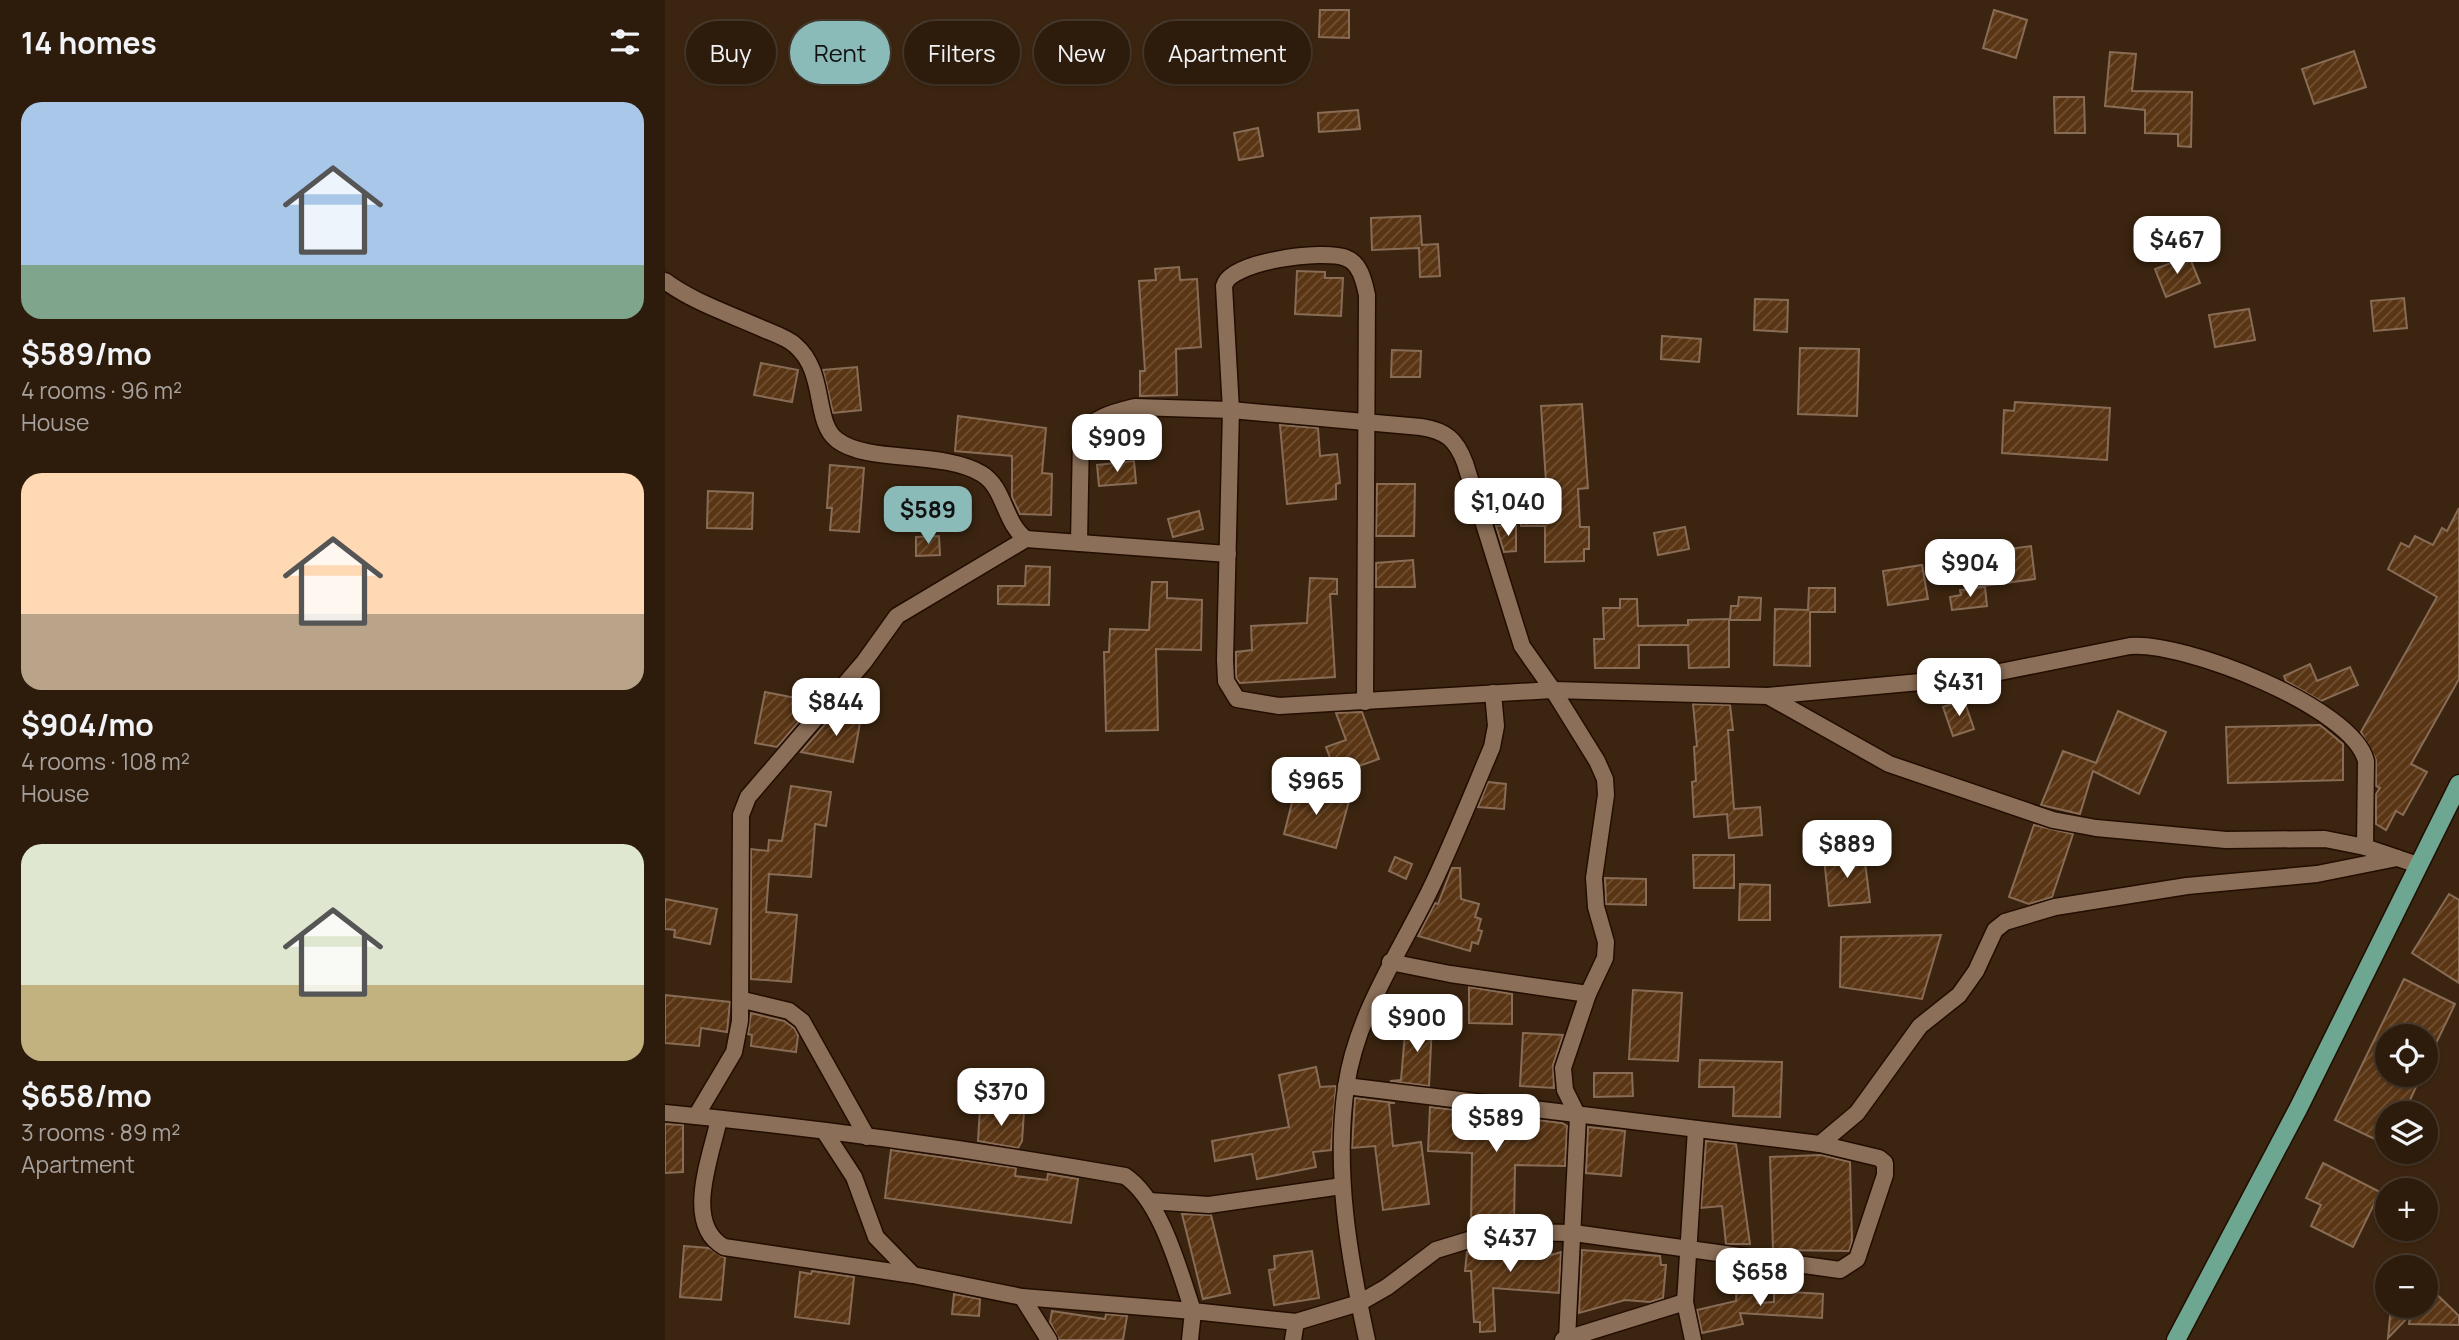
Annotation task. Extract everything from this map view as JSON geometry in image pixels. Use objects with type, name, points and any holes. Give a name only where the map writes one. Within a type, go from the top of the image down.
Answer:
[{"type":"main road","points":[[2176,1340],[2311,1082],[2459,785]]},
{"type":"street","points":[[1365,702],[1367,304],[1364,282],[1355,264],[1347,258],[1329,254],[1258,265],[1234,272],[1225,281],[1231,410],[1226,681],[1233,694],[1247,702],[1279,706],[1365,702],[1553,690],[1768,696],[1932,682],[2130,646],[2163,646],[2236,670],[2281,691],[2327,715],[2354,737],[2363,750],[2366,761],[2365,847]]},
{"type":"street","points":[[665,281],[793,343],[812,363],[824,419],[834,439],[850,448],[960,464],[983,475],[993,484],[1011,523],[1026,539]]},
{"type":"street","points":[[1079,543],[1078,446],[1085,429],[1106,416],[1135,407],[1231,410],[1440,430],[1456,442],[1465,463],[1517,636],[1597,761],[1605,779],[1606,796],[1594,878],[1596,907],[1606,942],[1605,958],[1588,994],[1563,1068],[1565,1090],[1578,1116],[1574,1233],[1565,1339],[1685,1302]]},
{"type":"street","points":[[697,1116],[734,1052],[743,1000],[741,815],[748,797],[864,662],[897,616],[1026,539],[1228,554]]},
{"type":"street","points":[[1367,1340],[1342,1185],[1346,1086],[1362,1031],[1390,962],[1431,889],[1492,747],[1496,726],[1493,693]]},
{"type":"street","points":[[1768,696],[1889,764],[2053,820],[2097,828],[2201,838],[2325,839],[2365,847],[2418,865]]},
{"type":"street","points":[[1820,1144],[1857,1113],[1920,1026],[1959,995],[1976,971],[1995,930],[2005,922],[2055,907],[2187,886],[2317,874],[2397,858]]},
{"type":"street","points":[[1390,962],[1450,974],[1588,994]]},
{"type":"street","points":[[743,1000],[789,1012],[802,1021],[867,1137]]},
{"type":"street","points":[[719,1119],[700,1209],[704,1227],[713,1241],[724,1247],[912,1275],[1022,1297],[1296,1322],[1359,1303],[1387,1287],[1436,1250],[1466,1239],[1517,1230],[1574,1233],[1835,1271],[1853,1263],[1861,1249],[1886,1166],[1883,1160],[1870,1155],[1820,1144],[1346,1086]]},
{"type":"street","points":[[665,1114],[824,1131],[1021,1158],[1125,1176],[1136,1183],[1149,1201],[1193,1311],[1190,1340]]},
{"type":"street","points":[[1693,1340],[1685,1302],[1696,1129]]},
{"type":"street","points":[[824,1131],[854,1177],[876,1237],[912,1275]]},
{"type":"street","points":[[1149,1201],[1209,1205],[1342,1185]]},
{"type":"street","points":[[1022,1297],[1049,1340]]},
{"type":"street","points":[[1293,1340],[1296,1322]]},
{"type":"building","points":[[1320,10],[1349,10],[1349,38],[1319,37]]},
{"type":"building","points":[[1994,10],[2027,20],[2016,58],[1983,48]]},
{"type":"building","points":[[2354,51],[2366,87],[2314,104],[2302,69]]},
{"type":"building","points":[[2110,52],[2136,54],[2132,91],[2192,92],[2191,147],[2178,146],[2178,134],[2145,133],[2145,110],[2105,106]]},
{"type":"building","points":[[2054,97],[2084,97],[2085,133],[2055,133]]},
{"type":"building","points":[[1358,110],[1360,129],[1319,132],[1318,113]]},
{"type":"building","points":[[1258,128],[1263,156],[1239,160],[1234,133]]},
{"type":"building","points":[[1420,216],[1422,245],[1438,244],[1440,276],[1420,277],[1419,248],[1372,250],[1371,218]]},
{"type":"building","points":[[2189,256],[2200,283],[2166,297],[2155,269]]},
{"type":"building","points":[[1179,267],[1180,280],[1197,279],[1201,347],[1176,349],[1177,395],[1140,396],[1140,371],[1145,371],[1139,281],[1156,280],[1155,269]]},
{"type":"building","points":[[1297,271],[1325,272],[1325,278],[1343,278],[1341,316],[1295,314]]},
{"type":"building","points":[[2404,298],[2407,328],[2374,331],[2371,301]]},
{"type":"building","points":[[1755,299],[1788,300],[1787,332],[1754,330]]},
{"type":"building","points":[[2249,309],[2255,340],[2215,347],[2209,315]]},
{"type":"building","points":[[1662,336],[1701,339],[1699,362],[1661,359]]},
{"type":"building","points":[[1800,348],[1859,349],[1857,416],[1798,414]]},
{"type":"building","points":[[1392,350],[1421,351],[1420,377],[1391,377]]},
{"type":"building","points":[[761,363],[798,370],[792,402],[754,395]]},
{"type":"building","points":[[857,367],[861,410],[833,413],[823,370]]},
{"type":"building","points":[[2015,402],[2110,408],[2107,460],[2002,453],[2004,410],[2014,411]]},
{"type":"building","points":[[1582,404],[1588,488],[1578,489],[1580,527],[1589,527],[1589,549],[1584,549],[1584,561],[1545,562],[1545,526],[1521,526],[1521,512],[1548,512],[1541,406]]},
{"type":"building","points":[[958,416],[1046,428],[1042,473],[1052,474],[1051,515],[1020,514],[1012,497],[1012,456],[955,451]]},
{"type":"building","points":[[1280,425],[1318,428],[1320,456],[1337,454],[1340,483],[1336,484],[1336,499],[1287,504]]},
{"type":"building","points":[[1134,461],[1136,483],[1099,486],[1097,465]]},
{"type":"building","points":[[830,465],[864,468],[859,532],[830,530],[832,508],[827,508]]},
{"type":"building","points":[[1377,484],[1415,484],[1414,536],[1376,536]]},
{"type":"building","points":[[708,491],[753,493],[752,529],[707,528]]},
{"type":"building","points":[[2459,508],[2459,679],[2411,764],[2427,772],[2403,815],[2396,811],[2386,830],[2376,824],[2376,794],[2380,788],[2376,786],[2376,760],[2361,732],[2437,597],[2388,569],[2401,543],[2409,547],[2415,536],[2433,545],[2442,528],[2447,531]]},
{"type":"building","points":[[1199,511],[1203,529],[1173,537],[1168,519]]},
{"type":"building","points":[[1496,526],[1516,526],[1516,551],[1504,552]]},
{"type":"building","points":[[1685,527],[1689,549],[1658,555],[1654,533]]},
{"type":"building","points":[[939,536],[940,555],[916,556],[916,537]]},
{"type":"building","points":[[2031,546],[2035,579],[1975,587],[1971,554]]},
{"type":"building","points":[[1413,560],[1415,587],[1376,587],[1376,563]]},
{"type":"building","points":[[1922,565],[1928,599],[1888,605],[1883,571]]},
{"type":"building","points":[[1026,566],[1050,567],[1049,605],[998,604],[998,586],[1025,586]]},
{"type":"building","points":[[1310,578],[1337,579],[1337,594],[1330,594],[1335,677],[1240,683],[1236,678],[1236,652],[1252,650],[1251,626],[1307,623]]},
{"type":"building","points":[[1152,582],[1167,582],[1167,598],[1202,600],[1201,650],[1156,649],[1158,730],[1106,731],[1104,652],[1109,652],[1110,629],[1149,630]]},
{"type":"building","points":[[1985,587],[1987,606],[1952,610],[1950,597],[1961,595],[1960,590]]},
{"type":"building","points":[[1809,588],[1835,588],[1835,612],[1810,612],[1810,666],[1774,665],[1775,609],[1808,610]]},
{"type":"building","points":[[1739,597],[1761,598],[1760,620],[1730,620],[1731,606],[1738,606]]},
{"type":"building","points":[[1620,599],[1637,599],[1638,626],[1688,625],[1688,620],[1729,619],[1729,667],[1689,668],[1688,645],[1639,645],[1639,668],[1595,668],[1594,639],[1604,639],[1603,608],[1620,608]]},
{"type":"building","points":[[2310,664],[2317,681],[2350,667],[2358,685],[2321,701],[2286,681],[2284,676]]},
{"type":"building","points":[[765,692],[816,702],[777,747],[755,743]]},
{"type":"building","points":[[1964,700],[1974,729],[1953,736],[1943,707]]},
{"type":"building","points":[[1693,704],[1730,705],[1733,730],[1728,730],[1734,809],[1760,807],[1762,835],[1729,838],[1727,814],[1694,817],[1692,782],[1696,781],[1694,747],[1697,746]]},
{"type":"building","points":[[840,707],[841,713],[861,717],[853,762],[801,752]]},
{"type":"building","points":[[2118,711],[2166,732],[2139,794],[2093,771],[2080,814],[2041,805],[2063,751],[2096,763]]},
{"type":"building","points":[[1362,712],[1379,759],[1336,774],[1326,747],[1346,740],[1336,713]]},
{"type":"building","points":[[2320,725],[2343,744],[2343,780],[2228,783],[2226,727]]},
{"type":"building","points":[[1488,782],[1506,784],[1504,809],[1478,807]]},
{"type":"building","points":[[791,786],[831,792],[826,826],[815,824],[811,877],[769,874],[766,912],[797,915],[791,982],[751,979],[751,849],[768,851],[769,840],[782,841]]},
{"type":"building","points":[[1296,787],[1349,801],[1336,848],[1284,834]]},
{"type":"building","points":[[2034,825],[2073,834],[2052,897],[2029,904],[2009,897]]},
{"type":"building","points":[[1864,854],[1870,902],[1829,906],[1824,858]]},
{"type":"building","points":[[1693,855],[1734,855],[1734,888],[1694,888]]},
{"type":"building","points":[[1395,857],[1412,864],[1406,879],[1389,871]]},
{"type":"building","points":[[1452,868],[1460,868],[1461,899],[1479,904],[1475,917],[1481,919],[1478,930],[1482,931],[1478,944],[1472,942],[1470,951],[1418,936],[1435,903],[1438,904]]},
{"type":"building","points":[[1605,878],[1646,879],[1646,905],[1606,904]]},
{"type":"building","points":[[1740,884],[1770,885],[1770,920],[1739,920]]},
{"type":"building","points":[[2449,894],[2459,900],[2459,983],[2412,953]]},
{"type":"building","points":[[665,899],[717,909],[710,944],[674,937],[675,930],[665,929]]},
{"type":"building","points":[[1941,935],[1922,999],[1840,987],[1841,937]]},
{"type":"building","points":[[2404,979],[2455,1004],[2438,1039],[2438,1024],[2382,1024]]},
{"type":"building","points":[[1469,987],[1512,994],[1512,1024],[1469,1023]]},
{"type":"building","points":[[1633,990],[1682,993],[1678,1061],[1629,1059]]},
{"type":"building","points":[[665,995],[730,1002],[727,1032],[701,1028],[699,1046],[665,1043]]},
{"type":"building","points":[[751,1013],[784,1021],[794,1028],[798,1035],[796,1052],[751,1046],[752,1035],[748,1034]]},
{"type":"building","points":[[1406,1022],[1432,1024],[1429,1086],[1390,1081],[1401,1080]]},
{"type":"building","points":[[1523,1033],[1563,1035],[1553,1065],[1554,1088],[1520,1086]]},
{"type":"building","points":[[2375,1038],[2375,1087],[2416,1087],[2410,1101],[2375,1101],[2375,1139],[2335,1120]]},
{"type":"building","points":[[1700,1060],[1782,1062],[1780,1117],[1733,1116],[1734,1087],[1699,1087]]},
{"type":"building","points":[[1316,1067],[1320,1087],[1336,1086],[1331,1150],[1313,1152],[1316,1167],[1257,1179],[1252,1154],[1215,1161],[1212,1141],[1289,1127],[1279,1075]]},
{"type":"building","points":[[1594,1073],[1632,1073],[1633,1096],[1594,1097]]},
{"type":"building","points":[[1355,1098],[1395,1103],[1389,1103],[1393,1146],[1421,1142],[1429,1204],[1383,1210],[1375,1146],[1352,1148]]},
{"type":"building","points":[[1430,1107],[1562,1123],[1567,1126],[1565,1166],[1515,1165],[1514,1222],[1492,1222],[1471,1228],[1472,1153],[1428,1151]]},
{"type":"building","points":[[980,1109],[1024,1112],[1022,1141],[1018,1148],[978,1141]]},
{"type":"building","points":[[665,1124],[683,1125],[683,1172],[665,1173]]},
{"type":"building","points":[[1588,1127],[1625,1131],[1621,1176],[1586,1173]]},
{"type":"building","points":[[1706,1141],[1736,1144],[1750,1244],[1726,1244],[1722,1206],[1701,1208]]},
{"type":"building","points":[[891,1150],[1016,1168],[1015,1176],[1047,1180],[1048,1174],[1078,1179],[1071,1223],[885,1198]]},
{"type":"building","points":[[1821,1155],[1850,1162],[1852,1241],[1849,1251],[1773,1250],[1770,1157]]},
{"type":"building","points":[[2323,1163],[2375,1189],[2375,1202],[2353,1247],[2311,1226],[2321,1205],[2306,1198]]},
{"type":"building","points":[[1182,1214],[1211,1215],[1230,1293],[1203,1299]]},
{"type":"building","points":[[1496,1243],[1552,1243],[1551,1255],[1561,1252],[1559,1293],[1493,1288],[1495,1331],[1480,1332],[1480,1322],[1474,1322],[1471,1271],[1465,1271],[1467,1252]]},
{"type":"building","points":[[684,1246],[709,1248],[725,1258],[721,1300],[680,1297]]},
{"type":"building","points":[[1582,1250],[1660,1256],[1661,1265],[1666,1265],[1663,1298],[1650,1302],[1625,1300],[1579,1313]]},
{"type":"building","points":[[1312,1251],[1319,1298],[1274,1305],[1269,1270],[1275,1269],[1274,1256]]},
{"type":"building","points":[[812,1271],[854,1277],[849,1324],[795,1317],[800,1272],[811,1274]]},
{"type":"building","points":[[1737,1282],[1755,1284],[1758,1303],[1774,1302],[1774,1291],[1823,1294],[1822,1318],[1740,1313],[1743,1324],[1702,1333],[1697,1310],[1736,1301]]},
{"type":"building","points":[[954,1294],[980,1299],[979,1316],[952,1314]]},
{"type":"building","points":[[2438,1296],[2459,1316],[2459,1325],[2409,1324],[2410,1318],[2438,1318]]},
{"type":"building","points":[[1052,1311],[1105,1319],[1106,1314],[1127,1316],[1123,1340],[1059,1340],[1050,1322]]},
{"type":"building","points":[[2390,1318],[2407,1318],[2388,1338]]}]
